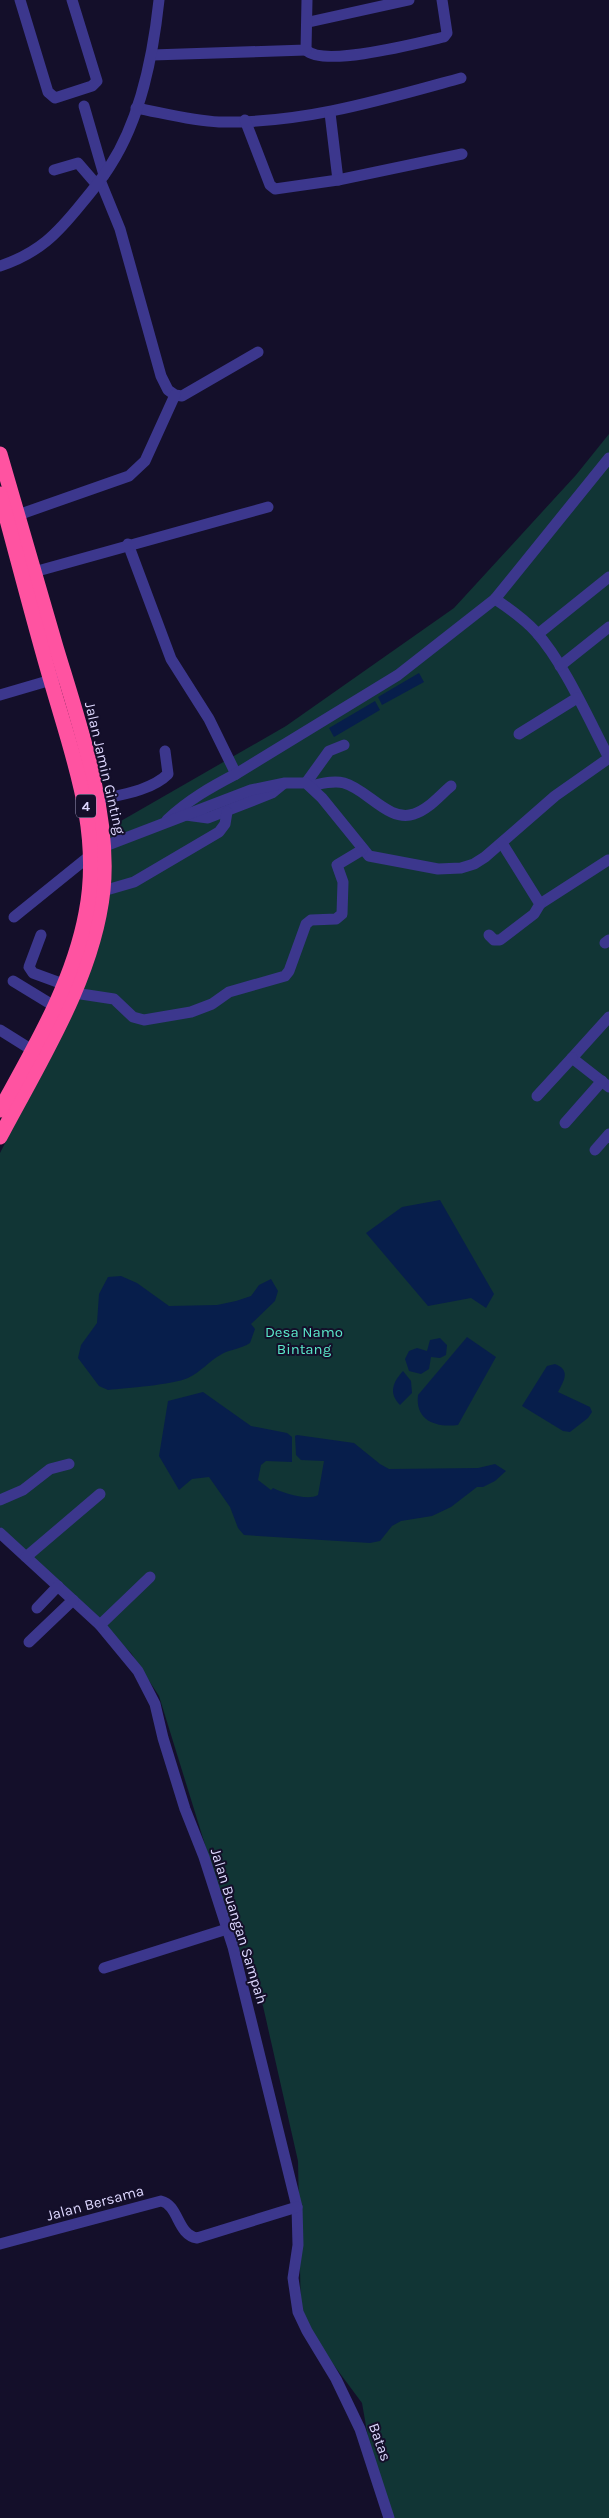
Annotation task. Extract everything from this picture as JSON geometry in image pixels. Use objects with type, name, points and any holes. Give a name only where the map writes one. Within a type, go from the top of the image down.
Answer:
[{"type":"highway","name":"Jalan Jamin Ginting","points":[[0,454],[34,572],[98,850],[87,913],[69,987],[54,1006],[0,1110]]},
{"type":"highway","name":"Jalan Jamin Ginting","points":[[0,494],[97,800],[98,850],[103,891],[96,930],[0,1137]]},
{"type":"street","points":[[20,0],[48,92],[55,98],[92,86],[97,81],[72,0]]},
{"type":"street","points":[[0,266],[16,261],[47,243],[58,233],[100,180],[124,140],[152,55],[158,0]]},
{"type":"street","points":[[306,50],[309,22],[308,0]]},
{"type":"street","points":[[309,22],[409,0]]},
{"type":"street","points":[[152,55],[306,50],[311,55],[356,56],[444,37],[448,33],[442,0]]},
{"type":"street","points":[[136,108],[217,122],[246,120],[330,112],[461,78]]},
{"type":"street","points":[[84,106],[100,180],[120,229],[161,376],[168,390],[175,395],[182,396],[258,352]]},
{"type":"street","points":[[330,112],[338,180]]},
{"type":"street","points":[[246,120],[272,187],[277,189],[338,180],[462,154]]},
{"type":"street","points":[[54,170],[78,163],[100,180]]},
{"type":"street","points":[[18,515],[129,476],[145,461],[175,395]]},
{"type":"street","points":[[164,823],[182,806],[398,675],[494,599],[609,458]]},
{"type":"street","points":[[34,572],[128,544],[268,507]]},
{"type":"street","points":[[128,544],[171,658],[209,719],[236,774]]},
{"type":"street","points":[[538,634],[609,576]]},
{"type":"street","points":[[308,785],[328,805],[362,850],[376,858],[438,869],[461,868],[485,857],[556,796],[609,758],[560,666],[538,634],[522,618],[494,599]]},
{"type":"street","points":[[560,666],[609,627]]},
{"type":"street","points":[[0,695],[58,678]]},
{"type":"street","points":[[519,734],[577,698]]},
{"type":"street","points":[[308,785],[329,751],[344,745]]},
{"type":"street","points":[[97,800],[122,794],[162,780],[168,774],[165,751]]},
{"type":"street","points":[[14,917],[98,850],[251,790],[285,783],[308,785],[330,782],[344,783],[361,790],[393,813],[407,816],[425,808],[451,786]]},
{"type":"street","points":[[186,815],[208,818],[227,812],[272,793],[285,783]]},
{"type":"street","points":[[103,891],[134,882],[219,832],[225,824],[227,812]]},
{"type":"street","points":[[502,843],[540,904]]},
{"type":"street","points":[[41,935],[29,967],[33,973],[69,987],[81,994],[114,1000],[133,1017],[144,1020],[191,1012],[212,1004],[229,992],[285,976],[289,971],[306,924],[311,920],[336,919],[342,914],[343,882],[337,865],[362,850]]},
{"type":"street","points":[[489,935],[494,940],[500,940],[531,917],[540,904],[609,858]]},
{"type":"street","points":[[609,858],[609,865]]},
{"type":"street","points":[[12,981],[54,1006]]},
{"type":"street","points":[[537,1096],[609,1017]]},
{"type":"street","points":[[0,1030],[32,1050]]},
{"type":"street","points":[[565,1123],[606,1084],[572,1058]]},
{"type":"street","points":[[594,1150],[609,1134]]},
{"type":"street","points":[[0,1500],[23,1490],[45,1472],[69,1464]]},
{"type":"street","points":[[26,1557],[100,1494]]},
{"type":"street","name":"Jalan Buangan Sampah","points":[[0,1534],[100,1625],[138,1670],[155,1704],[163,1738],[185,1809],[204,1857],[226,1929],[297,2207],[298,2245],[293,2278],[295,2301],[307,2331],[336,2379]]},
{"type":"street","points":[[100,1625],[150,1577]]},
{"type":"street","points":[[37,1608],[58,1586]]},
{"type":"street","points":[[29,1642],[73,1600]]},
{"type":"street","points":[[104,1968],[226,1929]]},
{"type":"street","name":"Jalan Bersama","points":[[0,2244],[161,2202],[168,2204],[187,2234],[197,2238],[297,2207]]},
{"type":"street","name":"Batas","points":[[336,2379],[360,2428],[389,2518]]},
{"type":"green space","name":"Desa Namo Bintang","points":[[609,434],[609,2518],[389,2518],[373,2466],[362,2403],[301,2321],[298,2161],[263,2006],[232,1932],[159,1696],[131,1653],[0,1527],[0,1153],[71,1014],[107,914],[108,850],[100,833],[286,726],[454,608],[576,475]]},
{"type":"water","points":[[419,673],[424,682],[382,705],[378,697]]},
{"type":"water","points":[[375,701],[380,710],[334,737],[329,728]]},
{"type":"water","points":[[440,1200],[494,1294],[486,1308],[471,1298],[428,1306],[366,1233],[402,1207]]},
{"type":"water","points":[[121,1276],[137,1283],[169,1306],[217,1305],[236,1301],[251,1296],[259,1285],[271,1279],[278,1291],[275,1301],[251,1324],[255,1329],[250,1343],[222,1354],[188,1378],[160,1384],[108,1390],[99,1386],[78,1358],[81,1345],[97,1323],[99,1294],[108,1277]]},
{"type":"water","points":[[467,1337],[496,1357],[458,1425],[450,1426],[434,1423],[423,1416],[420,1411],[418,1395]]},
{"type":"water","points":[[440,1338],[447,1345],[446,1355],[440,1358],[431,1357],[429,1369],[421,1374],[409,1371],[405,1359],[409,1351],[417,1348],[427,1351],[430,1340]]},
{"type":"water","points":[[555,1364],[560,1366],[565,1373],[558,1392],[590,1407],[592,1412],[588,1418],[570,1432],[563,1431],[522,1406],[547,1366]]},
{"type":"water","points":[[403,1371],[411,1381],[412,1393],[400,1405],[396,1401],[393,1388],[394,1383]]},
{"type":"water","points":[[203,1392],[251,1426],[287,1433],[292,1437],[292,1462],[266,1461],[261,1465],[258,1480],[271,1490],[273,1488],[302,1497],[318,1495],[324,1461],[301,1460],[296,1455],[295,1436],[297,1435],[354,1443],[389,1469],[478,1468],[495,1464],[506,1471],[495,1481],[483,1487],[477,1487],[451,1507],[432,1516],[401,1521],[392,1526],[380,1541],[370,1543],[244,1535],[238,1528],[230,1507],[209,1477],[192,1479],[179,1490],[159,1456],[168,1401]]}]
